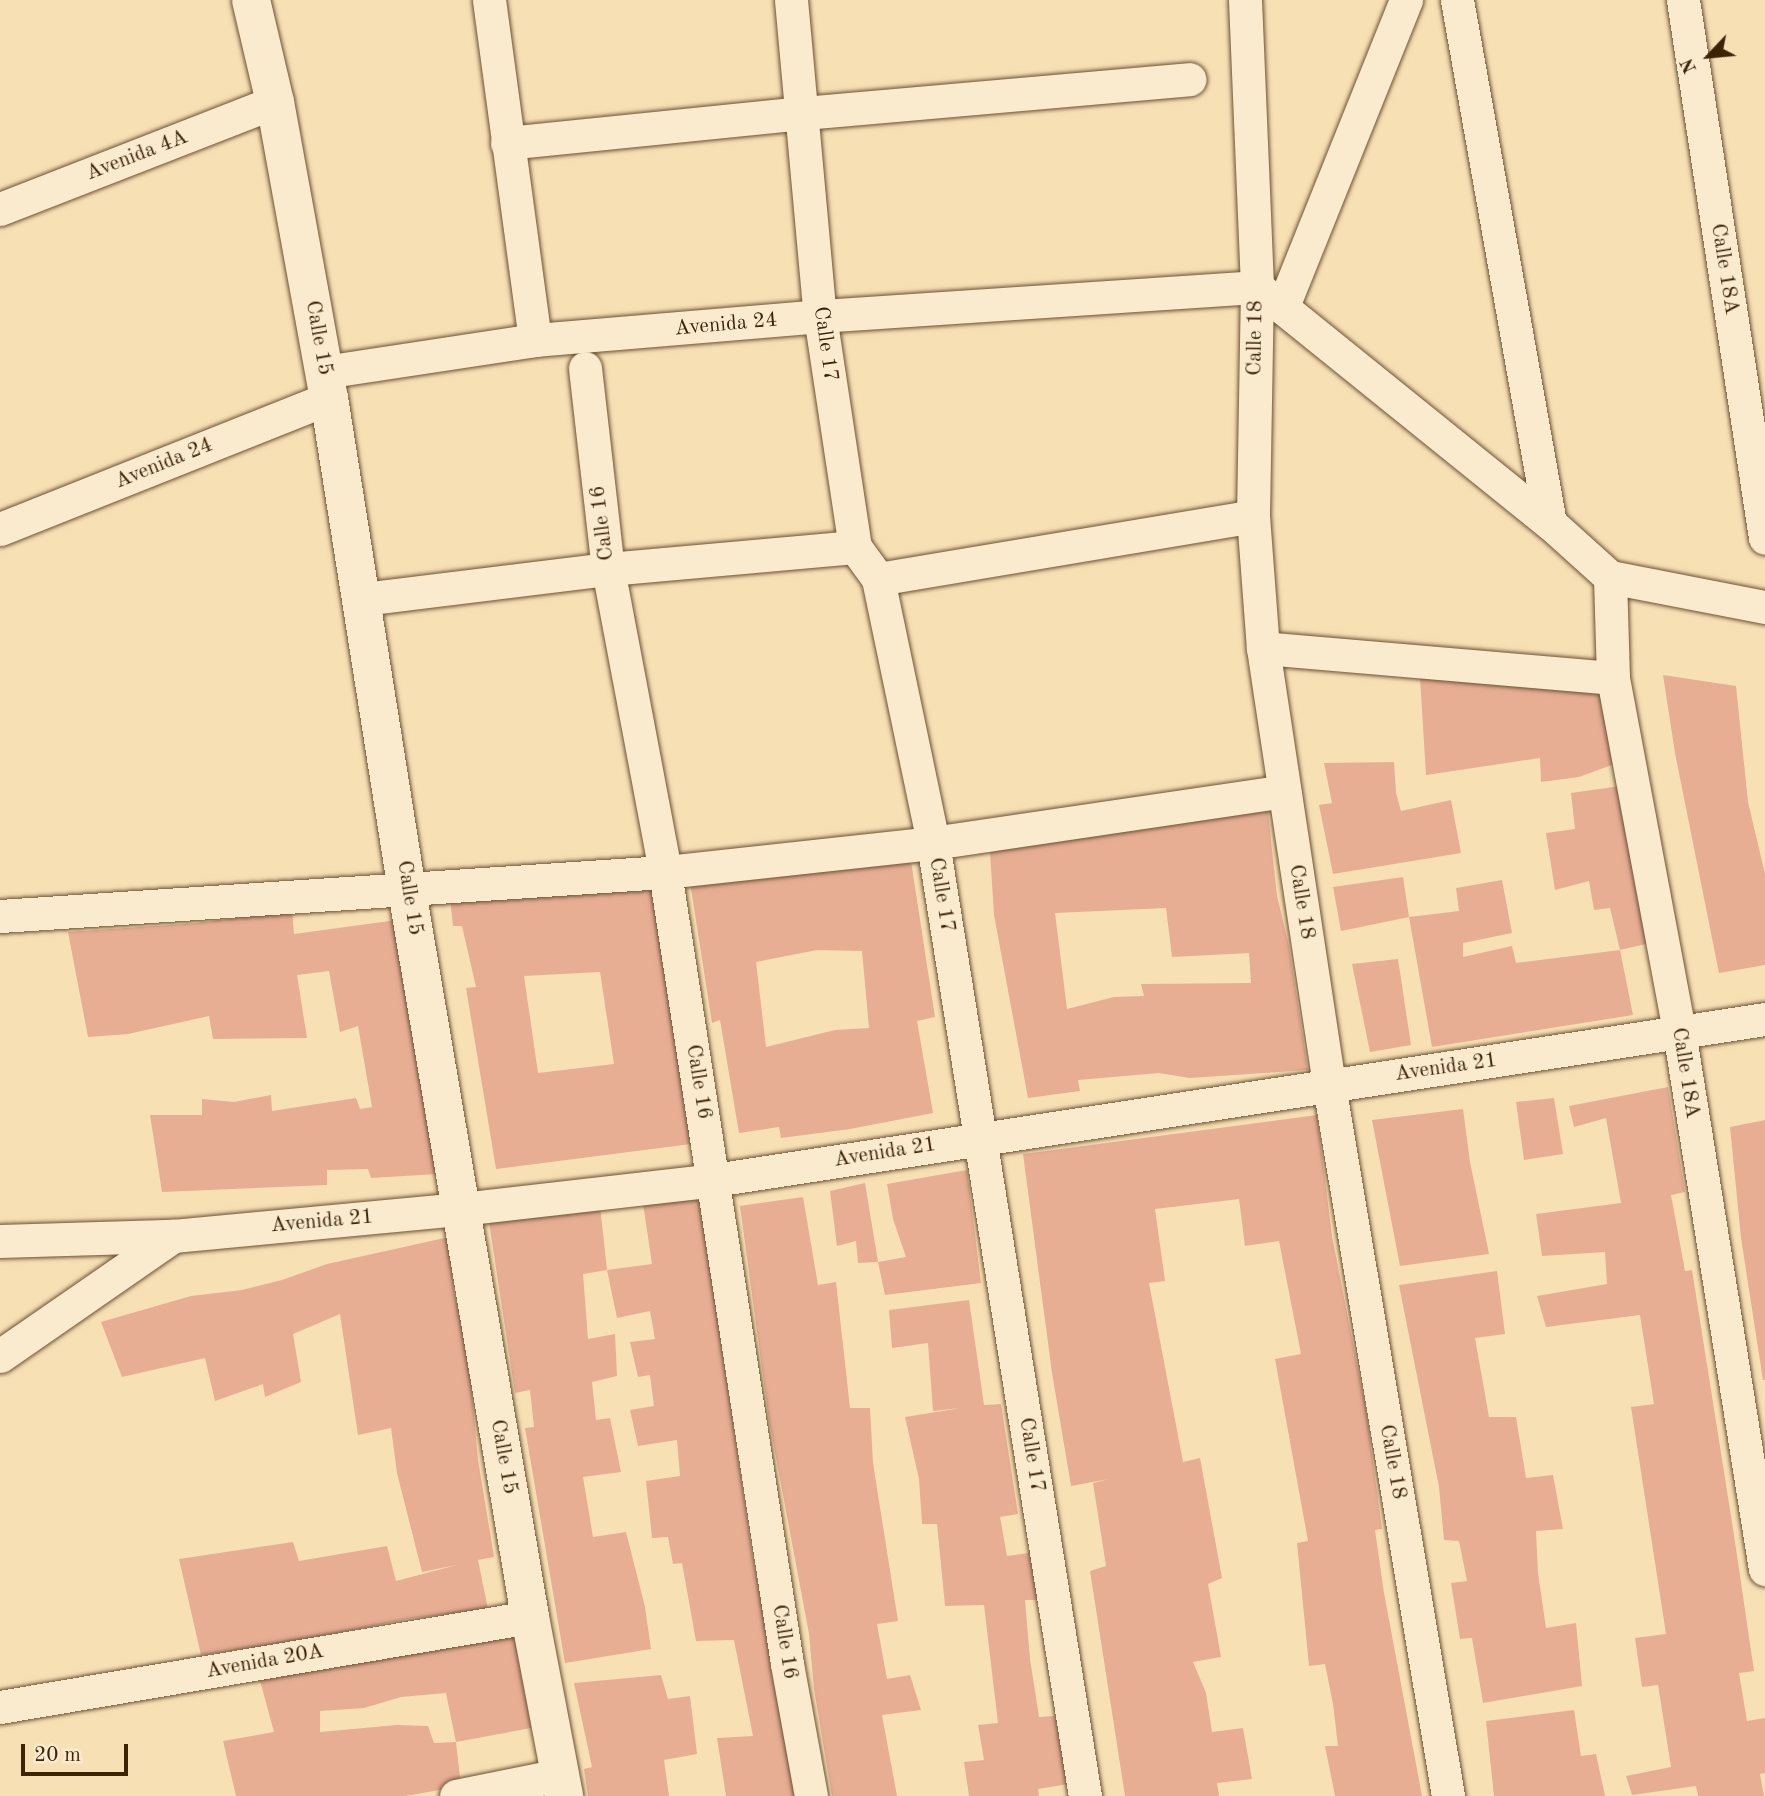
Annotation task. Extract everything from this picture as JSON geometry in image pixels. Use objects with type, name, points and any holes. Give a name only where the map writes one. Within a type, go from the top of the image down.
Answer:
[{"type":"street","name":"Calle 15","points":[[251,0],[275,102],[326,385],[407,891],[530,1617],[562,1786]]},
{"type":"street","points":[[489,0],[534,340]]},
{"type":"street","name":"Calle 17","points":[[791,0],[820,316],[855,547],[878,579],[933,843],[1085,1796]]},
{"type":"street","name":"Calle 18","points":[[1245,0],[1270,296],[1252,516],[1263,648],[1329,1085],[1448,1796]]},
{"type":"street","points":[[1406,0],[1270,296],[1550,523],[1610,577],[1765,607]]},
{"type":"street","points":[[1457,0],[1550,523]]},
{"type":"street","name":"Calle 18A","points":[[1684,0],[1765,538]]},
{"type":"street","points":[[507,143],[803,113],[1190,79]]},
{"type":"street","name":"Avenida 4A","points":[[0,209],[275,102]]},
{"type":"street","name":"Avenida 24","points":[[0,529],[326,385],[534,340],[820,316],[1270,296]]},
{"type":"street","name":"Calle 16","points":[[585,368],[608,569],[665,872],[787,1664],[811,1796]]},
{"type":"street","points":[[878,579],[1252,516]]},
{"type":"street","points":[[362,599],[608,569],[855,547]]},
{"type":"street","name":"Calle 18A","points":[[1610,577],[1613,678],[1679,1031],[1760,1516],[1765,1569]]},
{"type":"street","points":[[1263,648],[1613,678]]},
{"type":"street","points":[[0,916],[665,872],[933,843],[1284,791]]},
{"type":"street","name":"Avenida 21","points":[[0,1241],[173,1236],[461,1209],[713,1180],[1765,1019]]},
{"type":"street","points":[[0,1356],[173,1236]]},
{"type":"street","name":"Avenida 20A","points":[[0,1707],[530,1617]]},
{"type":"street","points":[[456,1796],[562,1786]]},
{"type":"building","points":[[1663,675],[1736,686],[1748,802],[1765,874],[1765,965],[1719,973],[1675,753]]},
{"type":"building","points":[[1420,678],[1607,684],[1617,763],[1579,777],[1541,782],[1540,758],[1426,775]]},
{"type":"building","points":[[1394,762],[1396,793],[1401,811],[1451,800],[1461,853],[1333,874],[1319,805],[1332,803],[1324,763]]},
{"type":"building","points":[[1620,786],[1650,943],[1620,950],[1610,908],[1594,910],[1589,881],[1555,890],[1546,833],[1575,829],[1571,793]]},
{"type":"building","points":[[1267,803],[1277,896],[1289,946],[1308,1070],[1190,1078],[1159,1073],[1078,1080],[1080,1091],[1028,1098],[994,915],[990,852]],"holes":[[[1166,908],[1172,957],[1249,953],[1251,983],[1141,984],[1144,996],[1114,997],[1067,1009],[1055,913]]]},
{"type":"building","points":[[911,861],[935,1017],[917,1021],[933,1113],[850,1129],[781,1138],[779,1127],[739,1133],[720,1020],[712,1023],[690,882]],"holes":[[[817,950],[862,951],[869,1028],[835,1030],[766,1047],[756,962]]]},
{"type":"building","points":[[1403,877],[1409,917],[1341,931],[1333,887]]},
{"type":"building","points":[[655,880],[691,1144],[496,1169],[466,988],[476,987],[462,926],[453,926],[450,899],[506,900]],"holes":[[[600,972],[614,1064],[538,1073],[524,976]]]},
{"type":"building","points":[[1502,880],[1512,933],[1463,943],[1463,957],[1512,946],[1516,963],[1620,950],[1633,1015],[1432,1047],[1409,917],[1459,911],[1456,888]]},
{"type":"building","points":[[292,911],[294,934],[397,920],[437,1174],[371,1178],[368,1169],[327,1170],[327,1185],[162,1192],[150,1115],[202,1115],[202,1099],[234,1102],[271,1095],[272,1111],[356,1098],[360,1109],[372,1107],[358,1026],[340,1032],[329,971],[297,975],[307,1038],[213,1039],[209,1016],[128,1034],[88,1037],[68,932],[197,923]]},
{"type":"building","points":[[1398,959],[1411,1045],[1370,1052],[1352,964]]},
{"type":"building","points":[[1668,1087],[1685,1192],[1671,1195],[1685,1271],[1692,1270],[1754,1671],[1739,1673],[1747,1721],[1765,1718],[1765,1773],[1760,1774],[1764,1796],[1698,1796],[1696,1786],[1632,1795],[1626,1776],[1671,1767],[1658,1685],[1642,1687],[1635,1638],[1666,1634],[1631,1407],[1654,1404],[1640,1315],[1546,1327],[1537,1296],[1607,1284],[1605,1252],[1542,1256],[1536,1214],[1621,1203],[1606,1118],[1574,1127],[1569,1106]]},
{"type":"building","points":[[1554,1098],[1563,1154],[1524,1160],[1516,1102]]},
{"type":"building","points":[[1463,1109],[1470,1162],[1489,1254],[1400,1266],[1372,1120]]},
{"type":"building","points":[[1317,1115],[1332,1236],[1366,1410],[1382,1529],[1375,1530],[1384,1593],[1422,1796],[1335,1796],[1325,1746],[1338,1746],[1333,1704],[1325,1664],[1309,1666],[1297,1543],[1308,1541],[1275,1359],[1301,1354],[1279,1241],[1245,1246],[1239,1199],[1155,1209],[1165,1281],[1149,1283],[1183,1462],[1200,1458],[1222,1578],[1208,1584],[1221,1657],[1193,1662],[1206,1693],[1212,1732],[1243,1728],[1252,1779],[1217,1783],[1219,1796],[1125,1796],[1090,1571],[1106,1566],[1093,1483],[1109,1479],[1071,1486],[1052,1373],[1023,1154]]},
{"type":"building","points":[[1765,1120],[1763,1380],[1741,1238],[1730,1127]]},
{"type":"building","points":[[967,1170],[981,1283],[885,1295],[878,1262],[906,1257],[893,1219],[887,1184]]},
{"type":"building","points":[[865,1183],[878,1262],[858,1263],[856,1241],[837,1246],[830,1191]]},
{"type":"building","points":[[698,1187],[753,1559],[800,1796],[726,1796],[717,1738],[753,1736],[734,1640],[696,1641],[682,1563],[673,1564],[668,1537],[652,1538],[646,1481],[680,1476],[677,1440],[638,1446],[630,1410],[654,1406],[650,1375],[638,1377],[630,1342],[655,1339],[650,1311],[617,1318],[607,1270],[652,1264],[642,1197]]},
{"type":"building","points":[[803,1197],[818,1285],[836,1282],[850,1408],[870,1408],[873,1463],[898,1621],[877,1624],[887,1679],[910,1675],[921,1710],[882,1715],[897,1796],[832,1796],[814,1689],[809,1634],[769,1420],[740,1206]]},
{"type":"building","points":[[600,1206],[607,1270],[583,1274],[588,1339],[615,1334],[617,1376],[592,1382],[596,1420],[610,1418],[621,1472],[583,1477],[593,1537],[626,1532],[645,1607],[651,1649],[565,1663],[525,1428],[534,1427],[530,1390],[515,1393],[489,1222]]},
{"type":"building","points":[[449,1237],[454,1293],[467,1340],[478,1460],[494,1557],[478,1560],[488,1609],[408,1619],[286,1643],[201,1655],[179,1559],[293,1542],[299,1561],[387,1546],[396,1581],[457,1565],[422,1572],[397,1473],[391,1428],[358,1435],[340,1314],[293,1334],[301,1382],[265,1397],[263,1384],[215,1401],[205,1358],[122,1377],[101,1322],[191,1296],[242,1290],[282,1280],[327,1264]]},
{"type":"building","points":[[1497,1271],[1505,1334],[1475,1338],[1489,1417],[1516,1417],[1526,1478],[1553,1475],[1563,1529],[1536,1531],[1538,1573],[1546,1628],[1576,1623],[1582,1686],[1483,1703],[1472,1638],[1460,1639],[1451,1583],[1467,1581],[1459,1541],[1444,1540],[1439,1487],[1399,1285]]},
{"type":"building","points":[[969,1300],[984,1405],[1001,1404],[1018,1514],[1000,1517],[1007,1556],[1036,1552],[1044,1600],[1025,1600],[1030,1659],[1039,1717],[1055,1716],[1068,1784],[1038,1789],[1039,1796],[969,1796],[964,1762],[984,1760],[978,1725],[998,1723],[984,1605],[945,1606],[937,1524],[922,1524],[919,1479],[905,1417],[961,1408],[933,1411],[928,1343],[892,1348],[889,1310]]},
{"type":"building","points":[[512,1629],[536,1727],[456,1742],[461,1786],[406,1796],[236,1796],[223,1741],[274,1732],[259,1677]],"holes":[[[446,1693],[456,1742],[434,1743],[428,1726],[397,1725],[320,1732],[320,1711],[364,1708],[401,1697]]]},
{"type":"building","points":[[661,1675],[668,1699],[690,1696],[697,1754],[664,1760],[669,1796],[588,1796],[584,1769],[592,1767],[574,1683]]},
{"type":"building","points":[[1574,1710],[1581,1756],[1596,1754],[1605,1796],[1494,1796],[1486,1721]]}]
